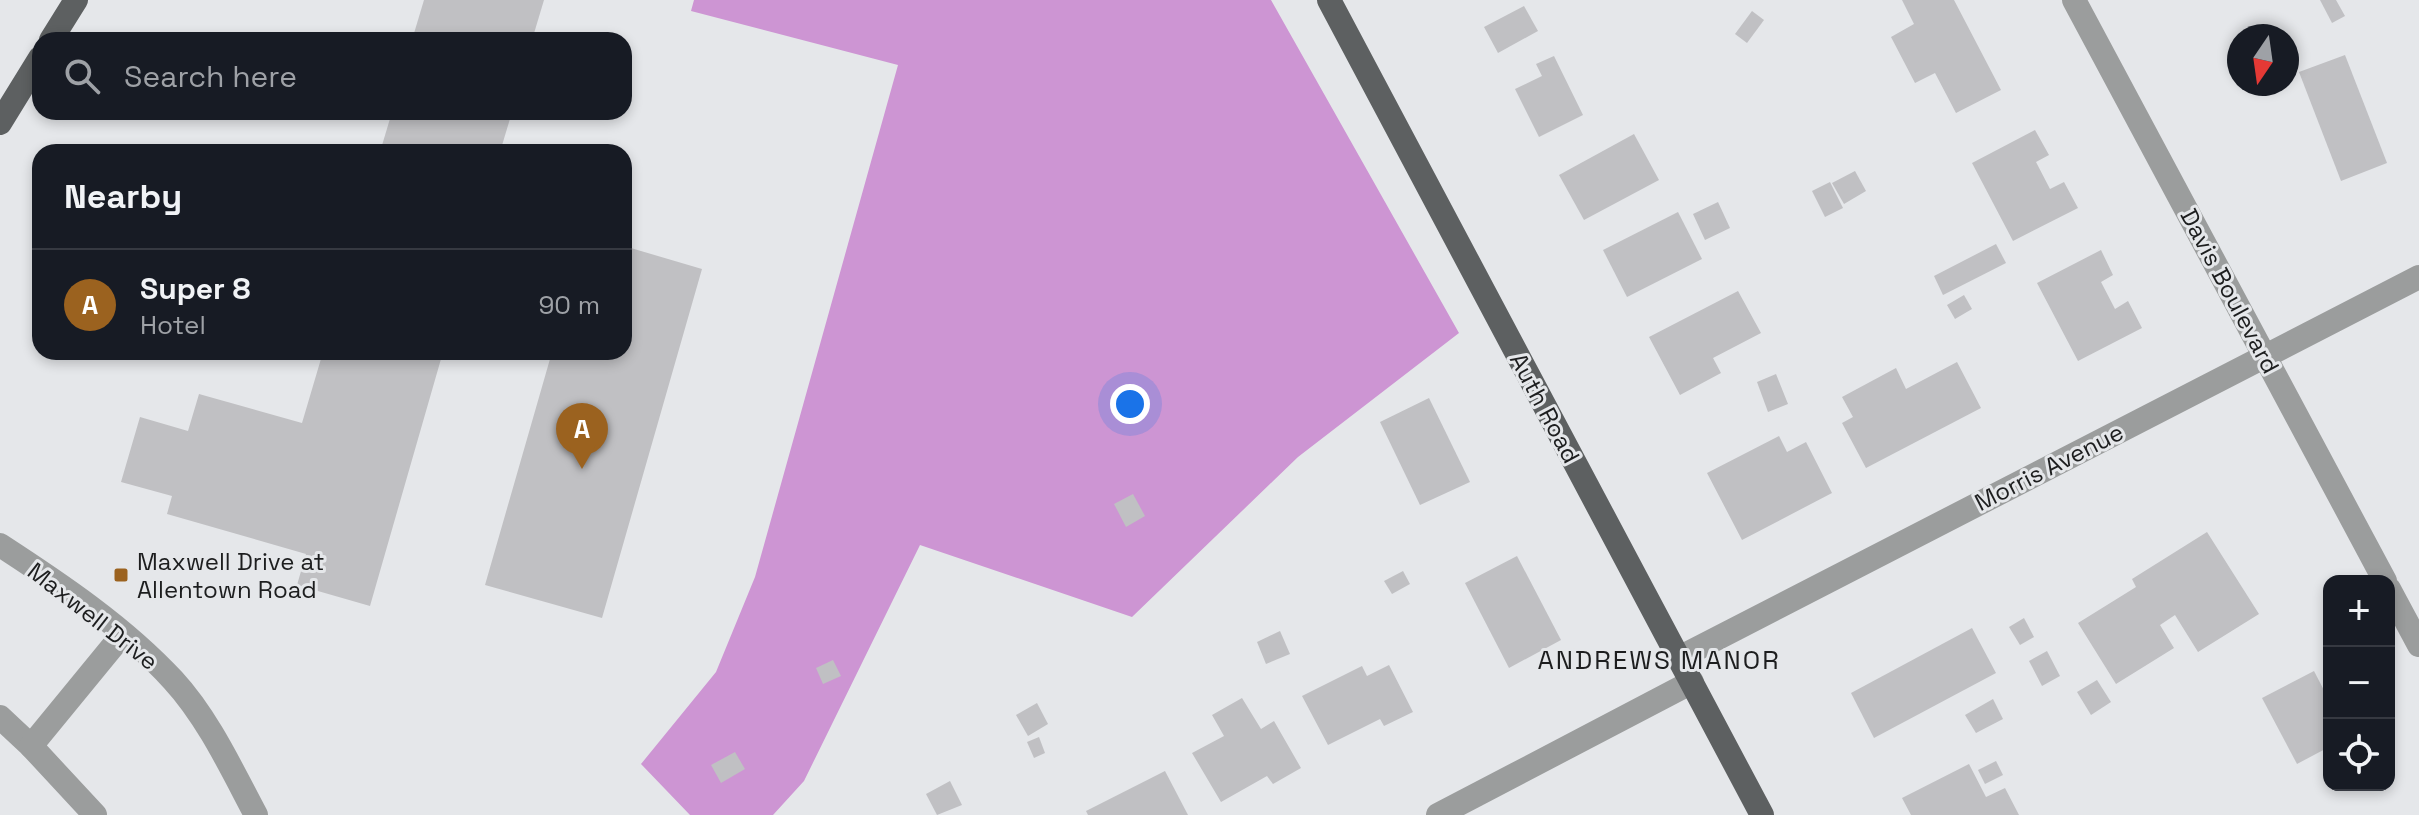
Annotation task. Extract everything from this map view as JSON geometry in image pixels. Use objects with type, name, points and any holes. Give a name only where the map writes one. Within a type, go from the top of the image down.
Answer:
[{"type":"main road","points":[[56,32],[76,0]]},
{"type":"main road","name":"Auth Road","points":[[1329,0],[1762,815]]},
{"type":"main road","points":[[0,123],[32,71]]},
{"type":"street","name":"Davis Boulevard","points":[[2074,0],[2382,575]]},
{"type":"street","name":"Morris Avenue","points":[[1679,658],[2419,277]]},
{"type":"street","name":"Maxwell Drive","points":[[0,545],[122,635],[175,682],[225,757],[256,815]]},
{"type":"street","points":[[2395,600],[2419,645]]},
{"type":"street","points":[[31,746],[122,635]]},
{"type":"street","points":[[1438,815],[1692,682]]},
{"type":"street","points":[[1,719],[31,746],[95,815]]},
{"type":"shaded area","points":[[694,0],[1271,0],[1459,333],[1298,457],[1132,617],[920,545],[804,781],[773,815],[690,815],[641,764],[716,672],[755,577],[898,65],[691,11]]},
{"type":"building","points":[[424,0],[544,0],[534,32],[414,32]]},
{"type":"building","points":[[1902,0],[1954,0],[2001,90],[1956,113],[1935,73],[1915,83],[1891,37],[1914,24]]},
{"type":"building","points":[[2320,0],[2336,0],[2345,16],[2332,23]]},
{"type":"building","points":[[1524,6],[1538,31],[1498,53],[1484,27]]},
{"type":"building","points":[[1752,11],[1764,20],[1747,43],[1735,34]]},
{"type":"building","points":[[2345,55],[2387,163],[2341,181],[2299,72]]},
{"type":"building","points":[[1554,56],[1583,115],[1539,137],[1515,89],[1542,76],[1536,64]]},
{"type":"building","points":[[390,120],[510,120],[502,144],[382,144]]},
{"type":"building","points":[[2035,130],[2049,155],[2036,162],[2050,189],[2064,182],[2078,208],[2013,241],[1972,163]]},
{"type":"building","points":[[1634,134],[1659,180],[1584,220],[1559,175]]},
{"type":"building","points":[[1855,171],[1866,191],[1844,204],[1832,183]]},
{"type":"building","points":[[1830,182],[1843,208],[1825,217],[1812,191]]},
{"type":"building","points":[[1718,202],[1730,228],[1705,240],[1693,214]]},
{"type":"building","points":[[1678,212],[1702,259],[1627,297],[1603,250]]},
{"type":"building","points":[[1996,244],[2006,263],[1943,295],[1934,276]]},
{"type":"building","points":[[632,248],[702,269],[602,618],[485,585],[550,360],[632,360]]},
{"type":"building","points":[[2101,250],[2113,275],[2101,282],[2115,309],[2128,301],[2142,328],[2078,361],[2037,283]]},
{"type":"building","points":[[1738,291],[1761,333],[1713,358],[1721,373],[1680,395],[1649,337]]},
{"type":"building","points":[[1964,295],[1972,309],[1955,319],[1947,305]]},
{"type":"building","points":[[321,360],[441,360],[370,606],[297,585],[306,554],[167,514],[172,496],[121,482],[140,417],[188,431],[199,394],[302,423]]},
{"type":"building","points":[[1957,362],[1981,408],[1866,468],[1842,423],[1853,417],[1842,397],[1896,368],[1906,389]]},
{"type":"building","points":[[1776,374],[1788,404],[1768,412],[1757,382]]},
{"type":"building","points":[[1429,398],[1470,482],[1420,505],[1380,422]]},
{"type":"building","points":[[1779,436],[1787,452],[1806,442],[1832,493],[1742,540],[1707,473]]},
{"type":"building","points":[[1133,494],[1145,516],[1126,527],[1114,504]]},
{"type":"building","points":[[2207,532],[2259,614],[2198,652],[2175,615],[2160,625],[2174,648],[2116,684],[2078,623],[2136,587],[2132,579]]},
{"type":"building","points":[[1517,556],[1561,640],[1509,668],[1465,583]]},
{"type":"building","points":[[1403,571],[1410,584],[1392,594],[1384,581]]},
{"type":"building","points":[[2024,618],[2034,637],[2020,645],[2009,627]]},
{"type":"building","points":[[1972,628],[1996,673],[1874,738],[1851,693]]},
{"type":"building","points":[[1280,631],[1290,654],[1266,664],[1257,642]]},
{"type":"building","points":[[2047,651],[2060,676],[2042,686],[2029,661]]},
{"type":"building","points":[[833,660],[841,676],[823,684],[816,668]]},
{"type":"building","points":[[1389,665],[1413,712],[1384,726],[1380,719],[1328,745],[1302,696],[1362,666],[1367,676]]},
{"type":"building","points":[[2314,671],[2323,688],[2323,750],[2297,764],[2262,698]]},
{"type":"building","points":[[2097,680],[2111,702],[2091,715],[2077,692]]},
{"type":"building","points":[[1242,698],[1261,729],[1274,721],[1301,768],[1273,784],[1267,776],[1221,802],[1192,753],[1224,736],[1212,715]]},
{"type":"building","points":[[1993,699],[2003,719],[1976,733],[1965,715]]},
{"type":"building","points":[[1037,703],[1048,724],[1028,736],[1016,715]]},
{"type":"building","points":[[1039,737],[1045,753],[1034,758],[1027,742]]},
{"type":"building","points":[[735,752],[745,769],[721,783],[711,765]]},
{"type":"building","points":[[1996,761],[2003,775],[1985,784],[1978,770]]},
{"type":"building","points":[[1969,764],[1986,797],[2005,788],[2019,815],[1911,815],[1902,798]]},
{"type":"building","points":[[1165,771],[1188,815],[1088,815],[1086,811]]},
{"type":"building","points":[[950,781],[962,805],[937,815],[926,794]]},
{"type":"place","name":"Super 8","points":[[582,469]]},
{"type":"place","name":"Maxwell Drive at Allentown Road","points":[[121,575]]},
{"type":"district","name":"ANDREWS MANOR","points":[[1659,660]]}]
